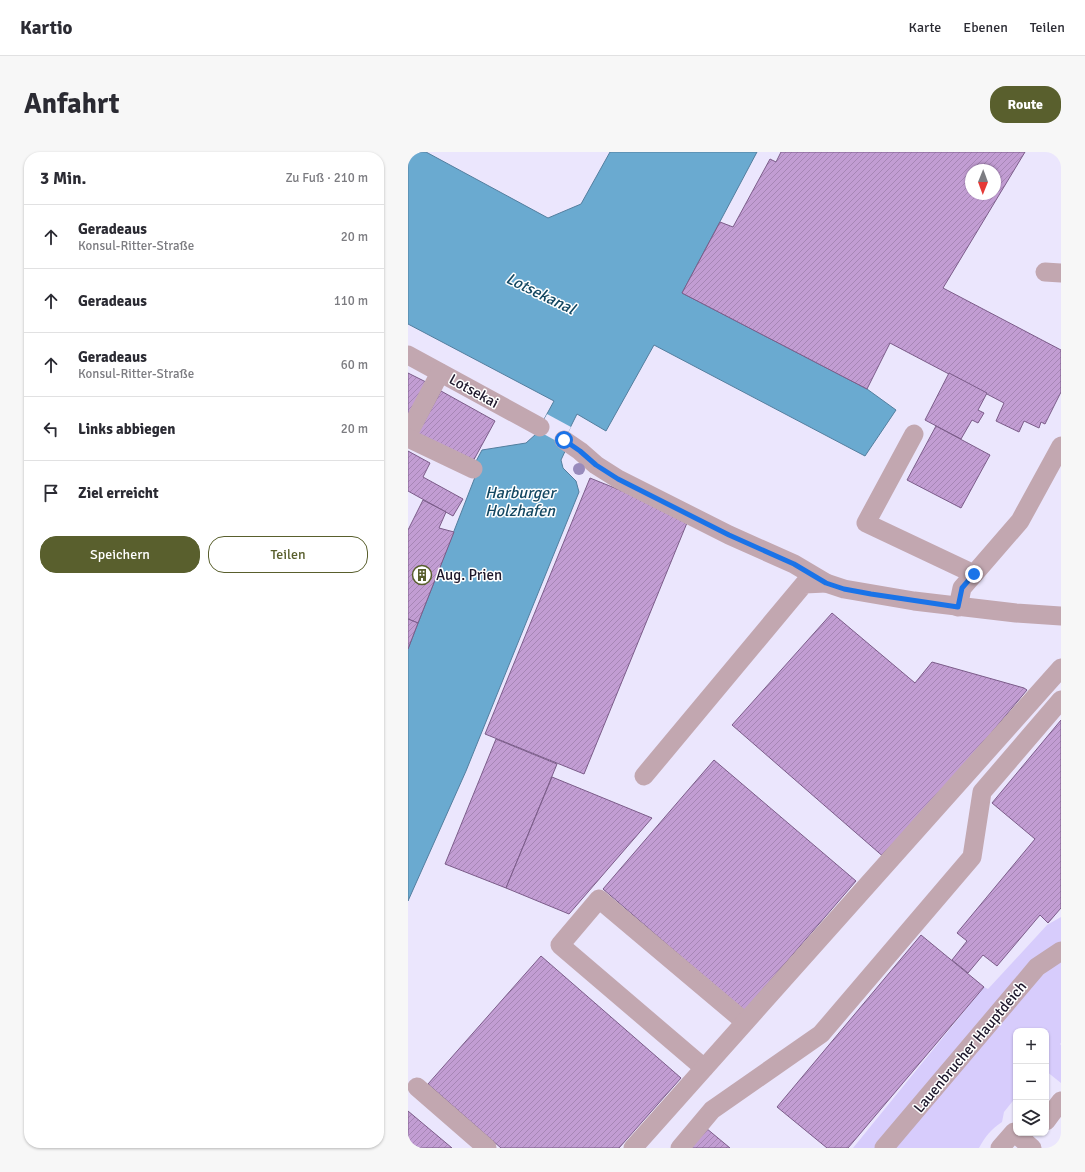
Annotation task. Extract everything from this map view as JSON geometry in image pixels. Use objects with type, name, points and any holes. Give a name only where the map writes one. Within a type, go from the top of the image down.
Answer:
[{"type":"street","name":"Lotsekai","points":[[408,356],[540,427]]},
{"type":"street","points":[[408,434],[440,373]]},
{"type":"street","points":[[914,434],[866,523],[974,574]]},
{"type":"street","points":[[408,438],[473,468]]},
{"type":"street","points":[[564,440],[596,465],[618,479],[729,535],[794,564],[826,583],[844,589],[871,594],[958,607],[1061,616]]},
{"type":"street","points":[[958,607],[962,588],[1020,520],[1061,446]]},
{"type":"street","points":[[644,776],[804,584],[826,583]]},
{"type":"street","points":[[633,1148],[1036,698],[1061,668]]},
{"type":"street","points":[[680,1148],[712,1110],[821,1034],[962,869],[972,857],[982,792],[1061,700]]},
{"type":"street","points":[[704,1068],[560,945],[599,899],[745,1022]]},
{"type":"street","name":"Lauenbrucher Hauptdeich","points":[[884,1148],[1037,967],[1061,951]]},
{"type":"street","points":[[417,1087],[487,1148]]},
{"type":"street","points":[[1049,1116],[1061,1101]]},
{"type":"street","points":[[1000,1148],[1014,1132],[1032,1142]]},
{"type":"shaded area","points":[[1061,917],[1061,942],[877,1148],[853,1148],[984,987],[988,989],[1047,925]]},
{"type":"shaded area","points":[[1061,960],[1061,1083],[1049,1073],[1049,1028],[1013,1028],[1013,1101],[1004,1112],[1002,1122],[995,1127],[979,1148],[895,1148],[1035,981]]},
{"type":"water","points":[[411,152],[426,152],[548,218],[581,204],[610,152],[757,152],[682,293],[867,389],[896,410],[865,456],[654,345],[606,431],[577,414],[562,444],[567,447],[561,460],[563,468],[576,481],[579,492],[466,771],[408,901],[408,649],[477,472],[474,465],[482,450],[526,443],[536,434],[554,401],[408,324],[408,162]]},
{"type":"pier","points":[[547,414],[571,427],[562,444],[538,431]]},
{"type":"building","points":[[781,152],[1025,152],[1001,192],[1001,164],[965,164],[965,200],[996,200],[943,288],[1061,350],[1061,392],[1045,424],[1041,422],[1039,428],[1024,421],[1019,432],[996,421],[1004,403],[890,343],[867,389],[682,293],[720,222],[733,227],[770,159],[776,162]]},
{"type":"building","points":[[408,373],[426,382],[408,417]]},
{"type":"building","points":[[949,373],[987,393],[978,410],[984,413],[978,423],[972,420],[961,439],[925,420]]},
{"type":"building","points":[[441,391],[495,421],[471,465],[417,435]]},
{"type":"building","points":[[936,426],[990,455],[961,508],[907,480]]},
{"type":"building","points":[[408,451],[430,463],[423,477],[463,499],[453,516],[408,491]]},
{"type":"building","points":[[590,478],[689,518],[584,774],[485,734]]},
{"type":"building","name":"Aug. Prien","points":[[423,500],[446,512],[439,528],[454,532],[418,623],[408,619],[408,530]]},
{"type":"building","points":[[832,613],[915,683],[932,662],[1027,690],[886,859],[732,725]]},
{"type":"building","points":[[408,619],[418,623],[408,649]]},
{"type":"building","points":[[1061,720],[1061,908],[1048,923],[1040,915],[997,966],[983,955],[968,973],[952,960],[967,941],[957,933],[1035,839],[992,803]]},
{"type":"building","points":[[496,739],[557,764],[506,888],[445,864]]},
{"type":"building","points":[[714,760],[856,881],[744,1011],[603,889]]},
{"type":"building","points":[[552,777],[652,818],[569,914],[506,888]]},
{"type":"building","points":[[921,935],[984,987],[848,1148],[827,1148],[777,1107]]},
{"type":"building","points":[[541,956],[681,1078],[619,1148],[501,1148],[428,1084]]},
{"type":"building","points":[[408,1111],[452,1148],[408,1148]]},
{"type":"building","points":[[706,1128],[730,1148],[690,1148]]},
{"type":"place","name":"Aug. Prien","points":[[422,575]]},
{"type":"route","points":[[564,440],[596,465],[618,479],[729,535],[794,564],[826,583],[844,589],[958,607],[962,588],[974,574]]},
{"type":"water label","name":"Lotsekanal","points":[[541,293]]},
{"type":"water label","name":"Harburger Holzhafen","points":[[520,501]]}]
